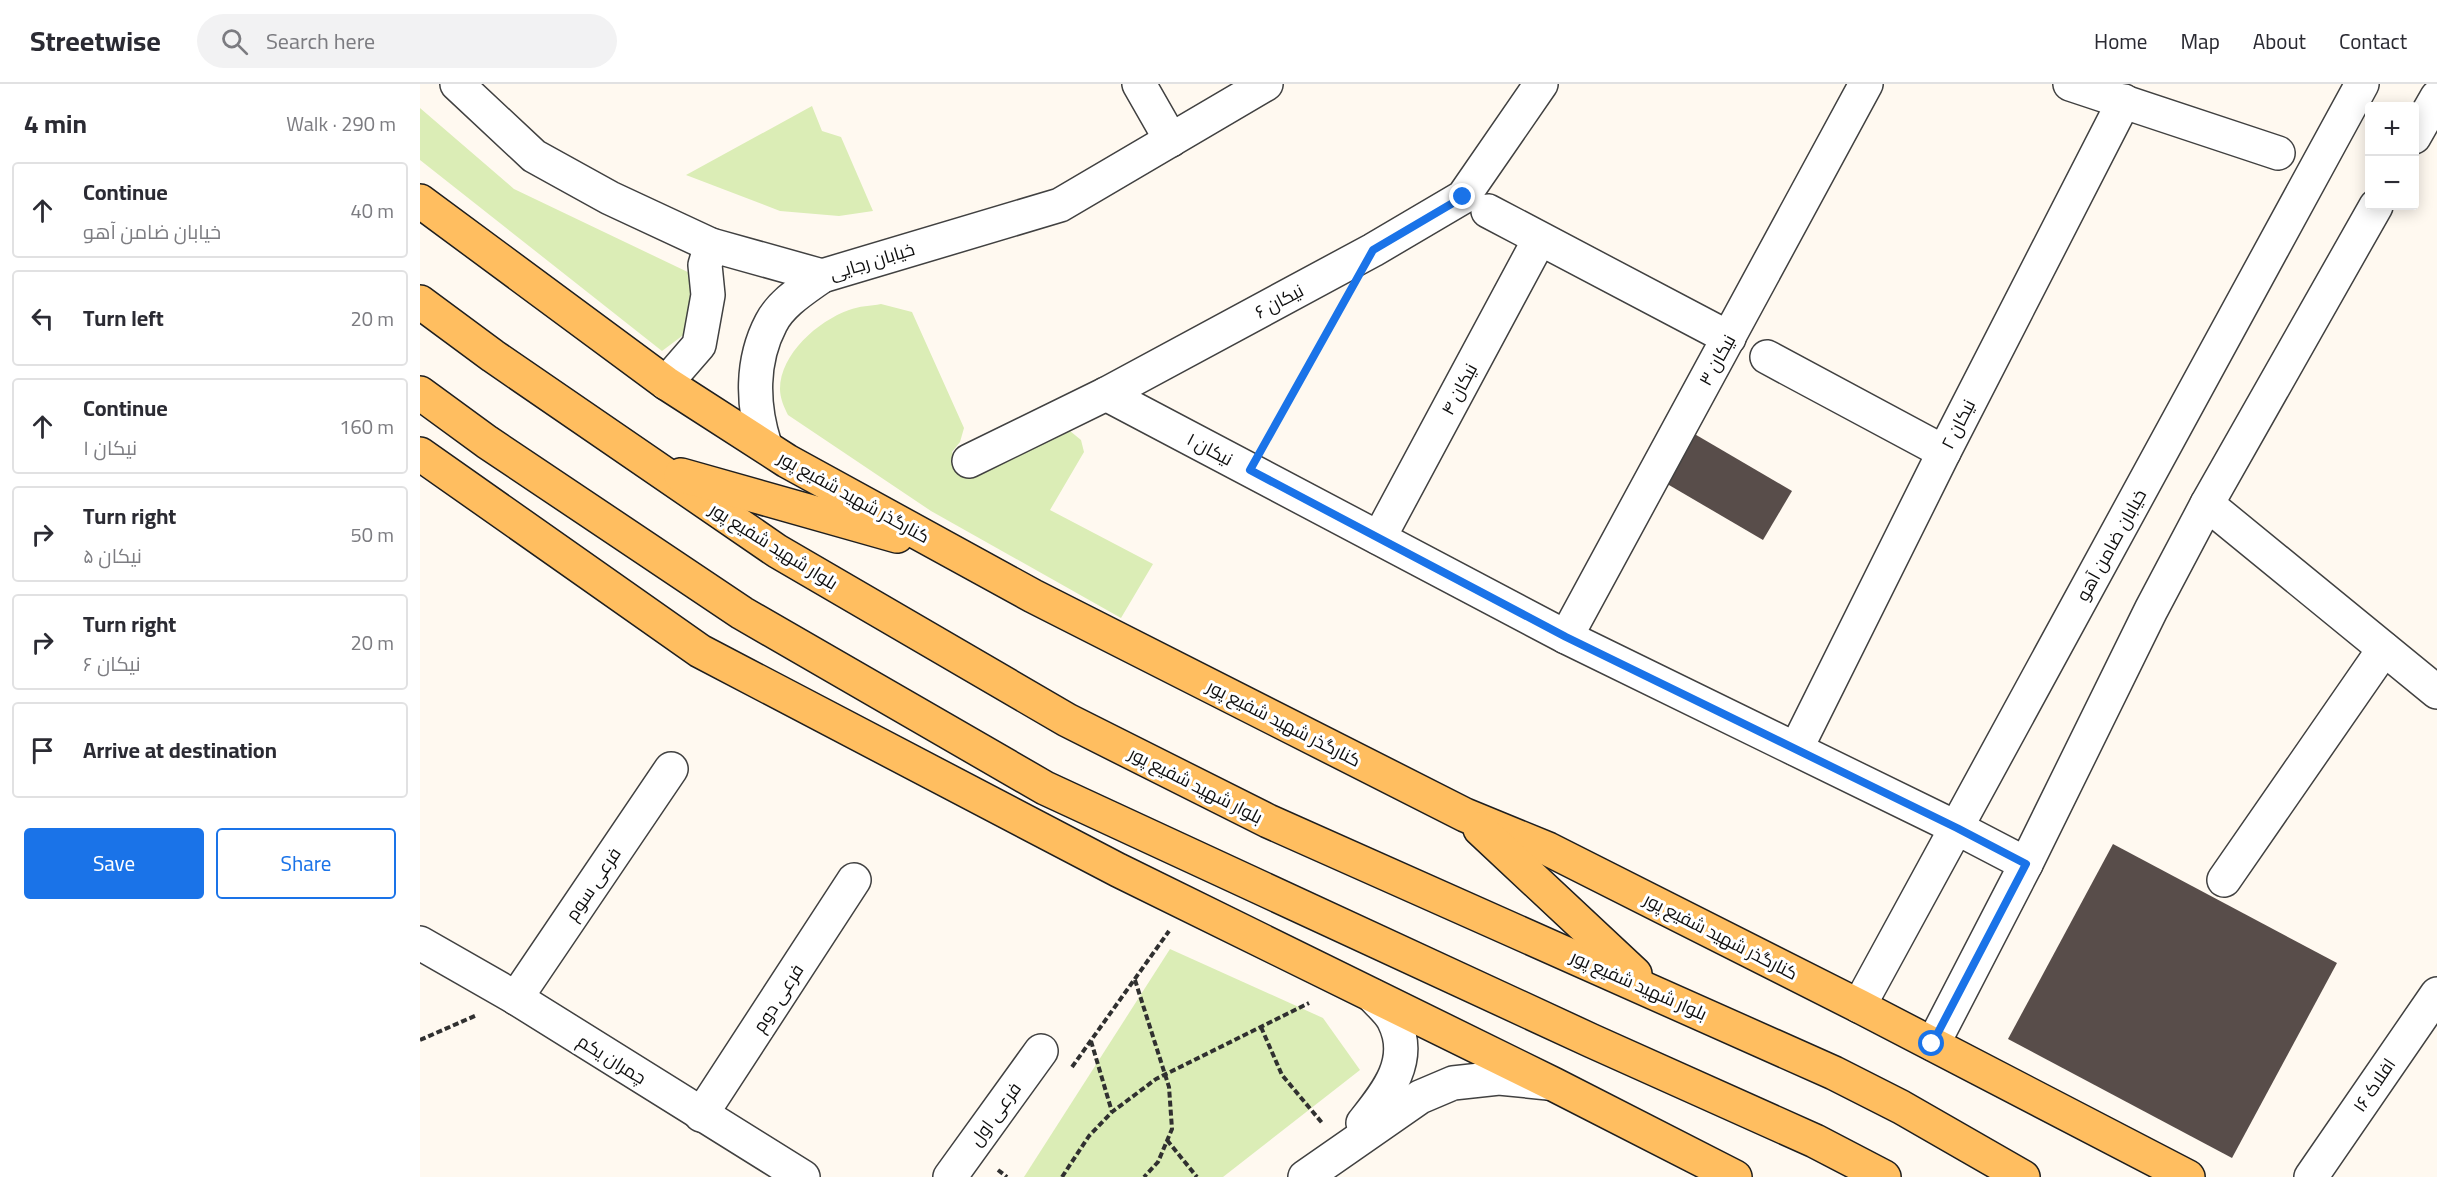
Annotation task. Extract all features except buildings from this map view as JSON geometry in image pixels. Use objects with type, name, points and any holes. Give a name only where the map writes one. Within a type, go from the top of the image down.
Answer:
[{"type":"main road","name":"کنارگذر شهید شفیع پور","points":[[420,201],[666,382],[787,461],[1033,596],[1465,815],[1548,849],[1859,1006],[2188,1177]]},
{"type":"main road","name":"بلوار شهید شفیع پور","points":[[420,302],[777,551],[1067,720],[1268,821],[1844,1077],[2023,1177]]},
{"type":"main road","points":[[420,393],[487,442],[742,613],[1045,788],[1592,1041],[1815,1141],[1884,1177]]},
{"type":"main road","points":[[428,463],[700,651],[1107,865],[1553,1084],[1736,1177]]},
{"type":"main road","points":[[654,467],[954,552]]},
{"type":"main road","points":[[1465,815],[1654,992]]},
{"type":"street","name":"خیابان رجایی","points":[[457,84],[534,156],[610,198],[711,245],[822,276],[1060,205],[1266,84]]},
{"type":"street","points":[[1139,84],[1171,140]]},
{"type":"street","name":"نیکان ۶","points":[[969,461],[1106,394],[1373,250],[1463,197],[1541,84]]},
{"type":"street","name":"نیکان ۳","points":[[1566,637],[1866,84]]},
{"type":"street","points":[[2070,84],[2278,153]]},
{"type":"street","name":"خیابان ضامن آهو","points":[[1859,1006],[2362,84]]},
{"type":"street","points":[[2419,130],[2437,97]]},
{"type":"street","name":"نیکان ۲","points":[[1796,749],[1944,452],[2124,101]]},
{"type":"street","points":[[1932,1044],[2026,864],[2151,610],[2207,504],[2374,210]]},
{"type":"street","points":[[1488,211],[1539,240],[1729,338]]},
{"type":"street","name":"نیکان ۴","points":[[1379,538],[1539,240]]},
{"type":"street","points":[[666,382],[699,345],[708,296],[705,265],[711,245]]},
{"type":"street","points":[[765,445],[758,423],[754,393],[759,357],[771,322],[794,296],[822,276]]},
{"type":"street","points":[[1767,357],[1944,452]]},
{"type":"street","name":"نیکان ۱","points":[[1106,394],[1566,637],[2026,864]]},
{"type":"street","points":[[2207,504],[2437,692]]},
{"type":"street","points":[[2224,880],[2384,649]]},
{"type":"street","name":"فرعی سوم","points":[[516,998],[671,770]]},
{"type":"street","name":"فرعی دوم","points":[[701,1115],[854,880]]},
{"type":"street","name":"چمران یکم","points":[[420,943],[516,998],[701,1115],[781,1173]]},
{"type":"street","points":[[1344,1149],[1391,1088],[1400,1064],[1400,1042],[1394,1020],[1360,989]]},
{"type":"street","name":"افلاک ۱۶","points":[[2311,1177],[2437,994]]},
{"type":"street","name":"فرعی اول","points":[[950,1177],[1041,1051]]},
{"type":"street","points":[[1305,1177],[1419,1097],[1453,1083],[1499,1078],[1553,1084]]},
{"type":"path","points":[[1250,470],[1345,300]]},
{"type":"path","points":[[1071,1068],[1187,904]]},
{"type":"path","points":[[1135,980],[1166,1074],[1172,1129],[1158,1162],[1144,1177]]},
{"type":"path","points":[[1062,1177],[1089,1136],[1112,1112],[1156,1079],[1261,1027],[1360,989]]},
{"type":"path","points":[[420,1040],[516,998]]},
{"type":"path","points":[[1261,1027],[1282,1075],[1344,1149]]},
{"type":"path","points":[[1091,1040],[1112,1112]]},
{"type":"path","points":[[1167,1140],[1197,1177]]},
{"type":"path","points":[[993,1177],[1005,1161]]},
{"type":"path","points":[[998,1170],[1007,1177]]},
{"type":"green space","points":[[812,106],[822,131],[841,137],[873,211],[839,216],[780,211],[686,175]]},
{"type":"green space","points":[[420,108],[514,189],[694,275],[692,308],[686,333],[662,351],[420,160]]},
{"type":"green space","points":[[881,304],[912,312],[964,428],[960,442],[952,452],[972,478],[992,462],[1048,435],[1070,431],[1081,440],[1084,452],[1050,510],[1153,564],[1121,618],[931,511],[788,415],[781,396],[782,376],[786,363],[803,341],[837,315],[857,308]]},
{"type":"green space","points":[[1170,949],[1323,1018],[1360,1070],[1223,1177],[1024,1177]]},
{"type":"route","points":[[1463,197],[1373,250],[1250,470],[1566,637],[2026,864],[1932,1044]]}]
